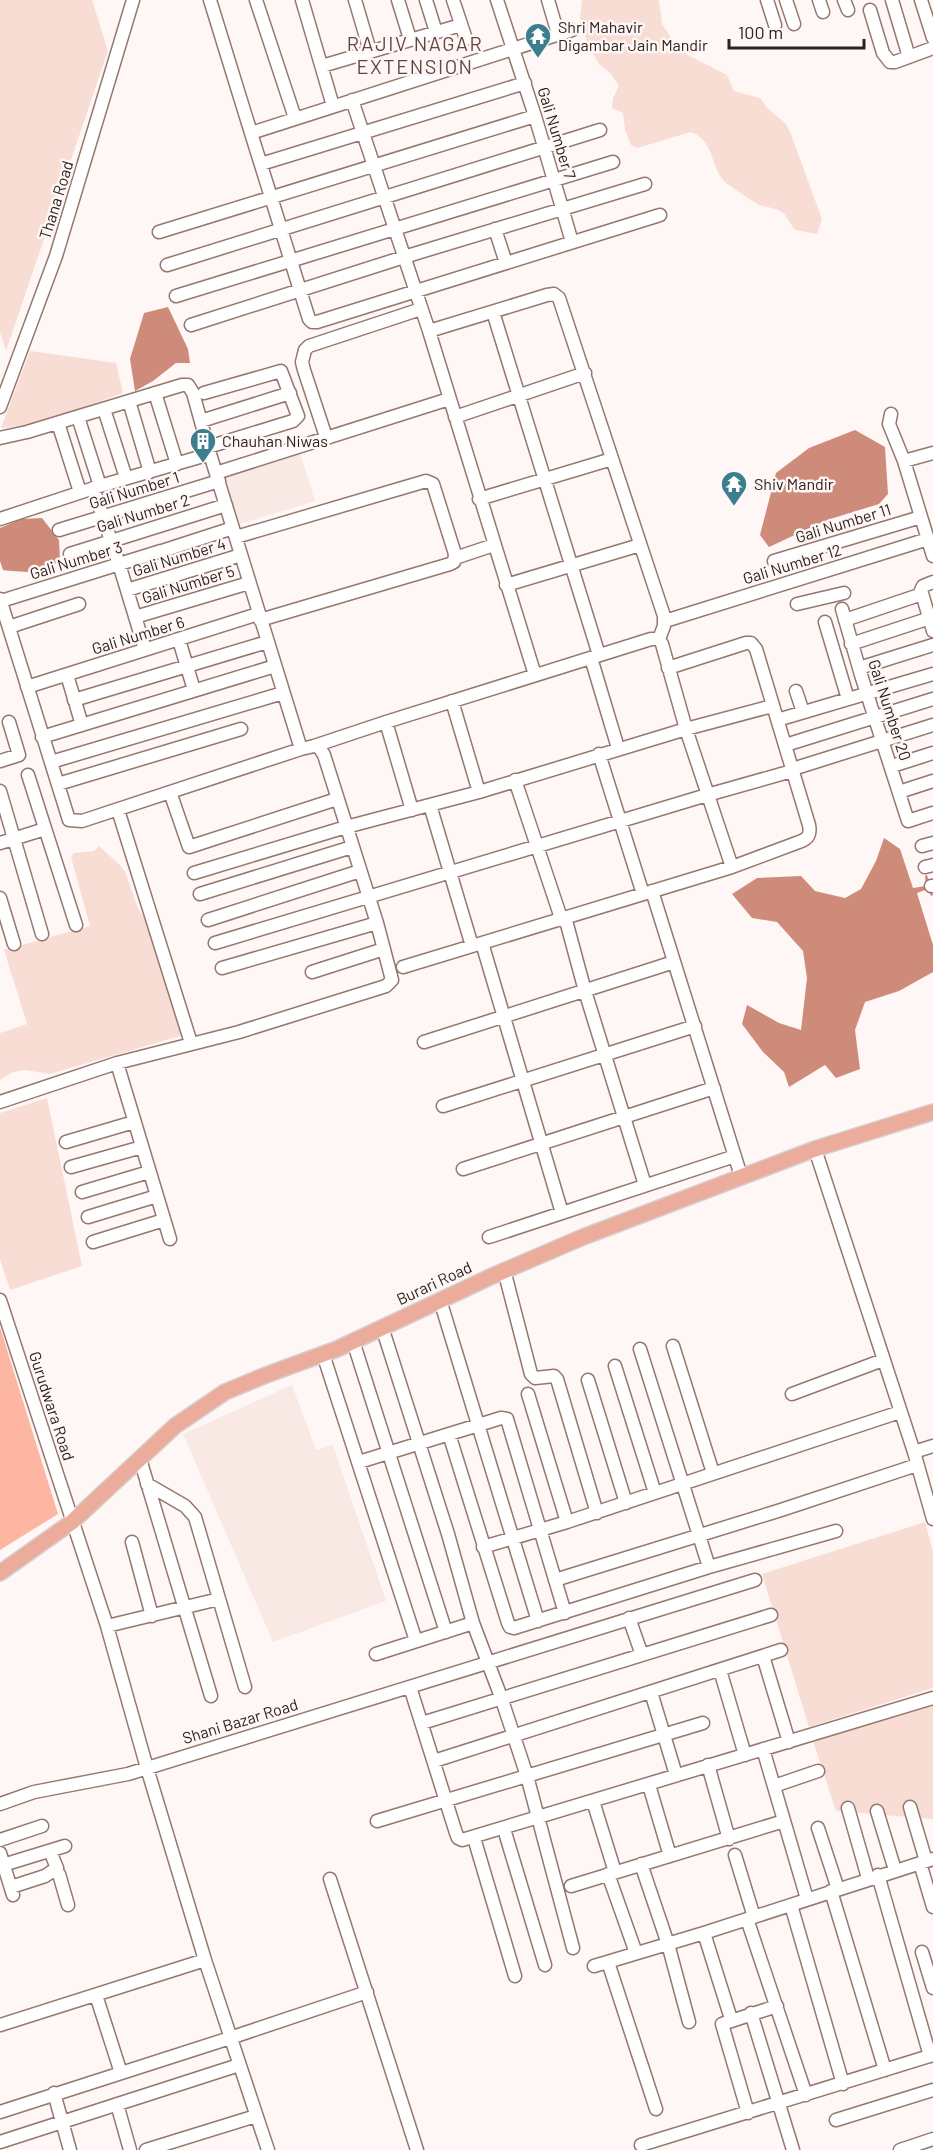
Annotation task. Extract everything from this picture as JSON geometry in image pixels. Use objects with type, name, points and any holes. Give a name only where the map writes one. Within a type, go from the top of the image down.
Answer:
[{"type":"main road","name":"Burari Road","points":[[0,1573],[72,1522],[175,1426],[216,1397],[248,1381],[323,1354],[504,1270],[583,1237],[815,1149],[933,1112]]},
{"type":"street","name":"Thana Road","points":[[0,407],[56,256],[134,0]]},
{"type":"street","points":[[210,0],[290,261],[309,319],[312,322],[660,215]]},
{"type":"street","points":[[256,0],[294,118]]},
{"type":"street","points":[[302,0],[333,106]]},
{"type":"street","points":[[355,0],[370,51]]},
{"type":"street","points":[[398,0],[410,39]]},
{"type":"street","points":[[426,0],[436,32]]},
{"type":"street","points":[[453,0],[466,39]]},
{"type":"street","name":"Gali Number 7","points":[[497,0],[525,83],[572,242]]},
{"type":"street","points":[[548,0],[558,34]]},
{"type":"street","points":[[767,0],[775,25]]},
{"type":"street","points":[[786,0],[794,24]]},
{"type":"street","points":[[892,0],[909,57]]},
{"type":"street","points":[[921,0],[933,38]]},
{"type":"street","points":[[870,10],[886,59],[895,62],[933,48]]},
{"type":"street","points":[[322,66],[461,25]]},
{"type":"street","points":[[251,133],[572,30]]},
{"type":"street","points":[[261,164],[525,83]]},
{"type":"street","points":[[352,100],[429,332],[535,675]]},
{"type":"street","points":[[159,232],[535,116]]},
{"type":"street","points":[[167,264],[600,130]]},
{"type":"street","points":[[176,296],[554,178],[613,162]]},
{"type":"street","points":[[191,325],[645,184]]},
{"type":"street","points":[[495,229],[506,263]]},
{"type":"street","points":[[429,332],[547,295],[554,294],[559,298],[665,621],[659,639],[732,867]]},
{"type":"street","points":[[326,437],[304,370],[302,362],[304,350],[309,346],[421,309]]},
{"type":"street","points":[[493,312],[570,566],[618,748]]},
{"type":"street","points":[[0,519],[80,492],[177,464],[293,420],[298,416],[282,372],[279,371],[204,393]]},
{"type":"street","points":[[455,417],[585,373]]},
{"type":"street","points":[[0,438],[183,385],[188,386],[193,393],[259,617],[301,749]]},
{"type":"street","points":[[155,393],[177,464]]},
{"type":"street","points":[[201,422],[290,393]]},
{"type":"street","name":"Gali Number 1","points":[[59,530],[218,477],[326,437],[450,399]]},
{"type":"street","points":[[129,401],[150,472]]},
{"type":"street","points":[[104,409],[126,478]]},
{"type":"street","points":[[891,414],[889,424],[904,461],[933,556]]},
{"type":"street","points":[[78,417],[103,516],[144,646]]},
{"type":"street","points":[[58,423],[80,492]]},
{"type":"street","points":[[904,461],[931,453],[933,466]]},
{"type":"street","points":[[480,499],[612,459]]},
{"type":"street","name":"Gali Number 3","points":[[0,600],[161,551],[426,481],[433,484],[455,558]]},
{"type":"street","name":"Gali Number 2","points":[[70,554],[226,505]]},
{"type":"street","name":"Gali Number 11","points":[[774,561],[921,517]]},
{"type":"street","name":"Gali Number 12","points":[[665,621],[928,539]]},
{"type":"street","name":"Gali Number 6","points":[[27,687],[179,640],[450,564],[455,558],[494,545]]},
{"type":"street","points":[[506,585],[640,545]]},
{"type":"street","name":"Gali Number 4","points":[[128,590],[241,555]]},
{"type":"street","points":[[933,582],[923,586],[921,590],[933,631]]},
{"type":"street","name":"Gali Number 5","points":[[135,617],[249,583]]},
{"type":"street","points":[[797,604],[844,593]]},
{"type":"street","name":"Gali Number 20","points":[[922,594],[844,614],[851,644],[908,821],[933,813]]},
{"type":"street","points":[[0,600],[69,820],[75,822],[452,701],[651,639],[659,639]]},
{"type":"street","points":[[9,627],[79,604]]},
{"type":"street","points":[[851,644],[924,620]]},
{"type":"street","points":[[825,622],[848,699]]},
{"type":"street","points":[[179,640],[194,690]]},
{"type":"street","points":[[74,700],[267,642]]},
{"type":"street","points":[[668,668],[751,643],[756,649],[798,772]]},
{"type":"street","points":[[859,668],[933,645]]},
{"type":"street","points":[[42,737],[274,666]]},
{"type":"street","points":[[784,718],[933,674]]},
{"type":"street","points":[[67,675],[82,725]]},
{"type":"street","points":[[796,691],[803,712]]},
{"type":"street","points":[[51,762],[283,693]]},
{"type":"street","points":[[792,743],[933,699]]},
{"type":"street","points":[[452,701],[479,792]]},
{"type":"street","points":[[403,967],[732,867],[806,839],[810,835],[809,825],[792,743],[784,718],[775,702]]},
{"type":"street","points":[[194,873],[479,792],[775,702]]},
{"type":"street","points":[[0,761],[19,755],[9,722]]},
{"type":"street","points":[[386,722],[412,810]]},
{"type":"street","points":[[215,944],[708,795],[798,772],[933,725]]},
{"type":"street","points":[[57,784],[241,729]]},
{"type":"street","points":[[0,1102],[117,1064],[239,1032],[386,986],[392,980],[377,923],[322,751],[314,746]]},
{"type":"street","points":[[892,766],[933,753]]},
{"type":"street","points":[[599,754],[621,821],[675,962],[741,1176]]},
{"type":"street","points":[[28,775],[76,925]]},
{"type":"street","points":[[515,780],[563,918],[645,1185]]},
{"type":"street","points":[[899,792],[933,781]]},
{"type":"street","points":[[0,791],[42,934]]},
{"type":"street","points":[[170,792],[189,847],[336,799]]},
{"type":"street","points":[[430,805],[502,1017],[562,1213]]},
{"type":"street","points":[[118,810],[191,1043]]},
{"type":"street","points":[[0,843],[45,828]]},
{"type":"street","points":[[200,894],[352,848]]},
{"type":"street","points":[[208,920],[360,871]]},
{"type":"street","points":[[0,898],[14,944]]},
{"type":"street","points":[[222,969],[377,923]]},
{"type":"street","points":[[312,972],[384,949]]},
{"type":"street","points":[[424,1042],[675,962]]},
{"type":"street","points":[[443,1106],[694,1026]]},
{"type":"street","points":[[117,1064],[170,1239]]},
{"type":"street","points":[[463,1169],[714,1089]]},
{"type":"street","points":[[66,1142],[134,1122]]},
{"type":"street","points":[[71,1167],[142,1147]]},
{"type":"street","points":[[815,1149],[917,1465],[928,1480],[933,1520]]},
{"type":"street","points":[[489,1237],[735,1156]]},
{"type":"street","points":[[82,1192],[149,1172]]},
{"type":"street","points":[[88,1217],[157,1196]]},
{"type":"street","points":[[93,1242],[164,1220]]},
{"type":"street","points":[[504,1270],[531,1374],[535,1378],[554,1376],[557,1379],[597,1513]]},
{"type":"street","name":"Gurudwara Road","points":[[0,1300],[107,1626],[205,1960],[268,2150]]},
{"type":"street","points":[[440,1300],[538,1621]]},
{"type":"street","points":[[382,1327],[420,1442],[473,1623],[527,1776],[573,1948]]},
{"type":"street","points":[[352,1341],[446,1632]]},
{"type":"street","points":[[674,1346],[713,1473]]},
{"type":"street","points":[[640,1349],[709,1567]]},
{"type":"street","points":[[323,1354],[416,1641]]},
{"type":"street","points":[[792,1394],[883,1360]]},
{"type":"street","points":[[615,1366],[655,1493]]},
{"type":"street","points":[[588,1380],[626,1503]]},
{"type":"street","points":[[528,1394],[567,1522]]},
{"type":"street","points":[[483,1548],[597,1513],[900,1412]]},
{"type":"street","points":[[359,1462],[501,1418],[507,1419],[565,1613]]},
{"type":"street","points":[[449,1434],[483,1548],[510,1627],[519,1627],[709,1567],[836,1531]]},
{"type":"street","points":[[914,1452],[933,1446]]},
{"type":"street","points":[[140,1459],[211,1696]]},
{"type":"street","points":[[555,1581],[917,1465]]},
{"type":"street","points":[[147,1484],[185,1506],[195,1517],[244,1687]]},
{"type":"street","points":[[132,1542],[152,1616]]},
{"type":"street","name":"Shani Bazar Road","points":[[0,1804],[34,1792],[128,1774],[756,1580]]},
{"type":"street","points":[[107,1626],[219,1599]]},
{"type":"street","points":[[422,1723],[771,1615]]},
{"type":"street","points":[[629,1618],[642,1656]]},
{"type":"street","points":[[376,1654],[473,1623]]},
{"type":"street","points":[[434,1761],[781,1650]]},
{"type":"street","points":[[763,1656],[789,1742]]},
{"type":"street","points":[[720,1670],[746,1755]]},
{"type":"street","points":[[410,1687],[445,1801],[458,1838],[462,1840],[933,1698]]},
{"type":"street","points":[[651,1692],[676,1775]]},
{"type":"street","points":[[377,1821],[703,1723]]},
{"type":"street","points":[[764,1749],[807,1899]]},
{"type":"street","points":[[708,1766],[729,1839]]},
{"type":"street","points":[[774,1786],[818,1771]]},
{"type":"street","points":[[649,1785],[670,1856]]},
{"type":"street","points":[[593,1801],[611,1873],[636,1953]]},
{"type":"street","points":[[910,1807],[926,1861],[932,1901]]},
{"type":"street","points":[[641,2145],[931,2056],[873,1877],[848,1808]]},
{"type":"street","points":[[878,1811],[895,1870]]},
{"type":"street","points":[[571,1886],[784,1821]]},
{"type":"street","points":[[0,1839],[42,1826]]},
{"type":"street","points":[[818,1828],[885,2070]]},
{"type":"street","points":[[504,1829],[544,1965]]},
{"type":"street","points":[[474,1838],[516,1976]]},
{"type":"street","points":[[50,1851],[57,1868],[12,1891],[2,1859],[50,1851],[65,1846]]},
{"type":"street","points":[[735,1855],[777,2006],[806,2095]]},
{"type":"street","points":[[594,1966],[926,1861]]},
{"type":"street","points":[[641,1864],[668,1944],[689,2022]]},
{"type":"street","points":[[59,1874],[68,1905]]},
{"type":"street","points":[[330,1879],[417,2150]]},
{"type":"street","points":[[791,1905],[843,2084]]},
{"type":"street","points":[[704,1933],[731,2019]]},
{"type":"street","points":[[922,1952],[933,1988]]},
{"type":"street","points":[[0,2025],[205,1960]]},
{"type":"street","points":[[608,1962],[656,2109]]},
{"type":"street","points":[[0,2112],[367,1992]]},
{"type":"street","points":[[96,1995],[121,2073]]},
{"type":"street","points":[[748,2113],[721,2026],[731,2019],[777,2006]]},
{"type":"street","points":[[752,2013],[793,2150]]},
{"type":"street","points":[[0,2142],[239,2065]]},
{"type":"street","points":[[836,2120],[933,2090]]},
{"type":"street","points":[[54,2093],[70,2150]]},
{"type":"street","points":[[117,2104],[130,2150]]},
{"type":"street","points":[[146,2150],[256,2116]]},
{"type":"street","points":[[900,2150],[933,2139]]},
{"type":"shaded area","points":[[0,0],[92,0],[108,51],[6,351],[0,332]]},
{"type":"shaded area","points":[[582,0],[659,0],[662,24],[677,47],[727,75],[734,91],[760,98],[767,108],[786,124],[790,132],[822,219],[817,234],[795,230],[782,212],[759,205],[726,183],[704,141],[691,132],[637,148],[631,145],[625,130],[623,113],[612,108],[613,98],[619,86],[611,74],[599,64],[587,43],[580,17]]},
{"type":"shaded area","points":[[168,307],[188,349],[190,363],[176,363],[153,381],[135,391],[130,359],[144,313]]},
{"type":"shaded area","points":[[30,351],[116,363],[123,393],[33,426],[1,428]]},
{"type":"shaded area","points":[[855,430],[885,447],[888,494],[879,504],[827,520],[769,547],[760,535],[776,473],[809,448]]},
{"type":"shaded area","points":[[300,453],[315,501],[237,525],[222,476]]},
{"type":"shaded area","points":[[42,518],[59,540],[60,561],[33,572],[3,570],[0,561],[0,528],[21,519]]},
{"type":"shaded area","points":[[884,838],[900,849],[913,888],[926,886],[925,876],[927,875],[933,895],[931,896],[928,889],[917,893],[933,945],[933,972],[899,991],[865,1002],[855,1030],[860,1069],[836,1078],[825,1065],[789,1087],[784,1072],[763,1052],[742,1024],[747,1005],[779,1023],[801,1030],[807,978],[803,951],[777,922],[752,918],[732,894],[757,878],[801,876],[815,891],[845,898],[861,889],[876,861]]},
{"type":"shaded area","points":[[99,846],[125,872],[138,908],[150,927],[182,1032],[180,1036],[50,1074],[25,1070],[13,1072],[0,1080],[0,1033],[27,1024],[4,950],[90,926],[71,857],[74,853],[94,851]]},
{"type":"shaded area","points":[[47,1098],[82,1266],[10,1290],[0,1259],[0,1113]]},
{"type":"shaded area","points":[[0,1327],[58,1514],[0,1550]]},
{"type":"shaded area","points":[[292,1385],[316,1450],[333,1445],[386,1601],[273,1642],[183,1434]]},
{"type":"shaded area","points":[[925,1522],[933,1552],[933,1688],[809,1727],[762,1574]]},
{"type":"shaded area","points":[[933,1704],[933,1819],[836,1811],[813,1741]]},
{"type":"place","name":"Shri Mahavir Digambar Jain Mandir","points":[[538,59]]},
{"type":"place","name":"Chauhan Niwas","points":[[203,464]]},
{"type":"place","name":"Shiv Mandir","points":[[734,507]]},
{"type":"district","name":"RAJIV NAGAR EXTENSION","points":[[415,56]]}]
